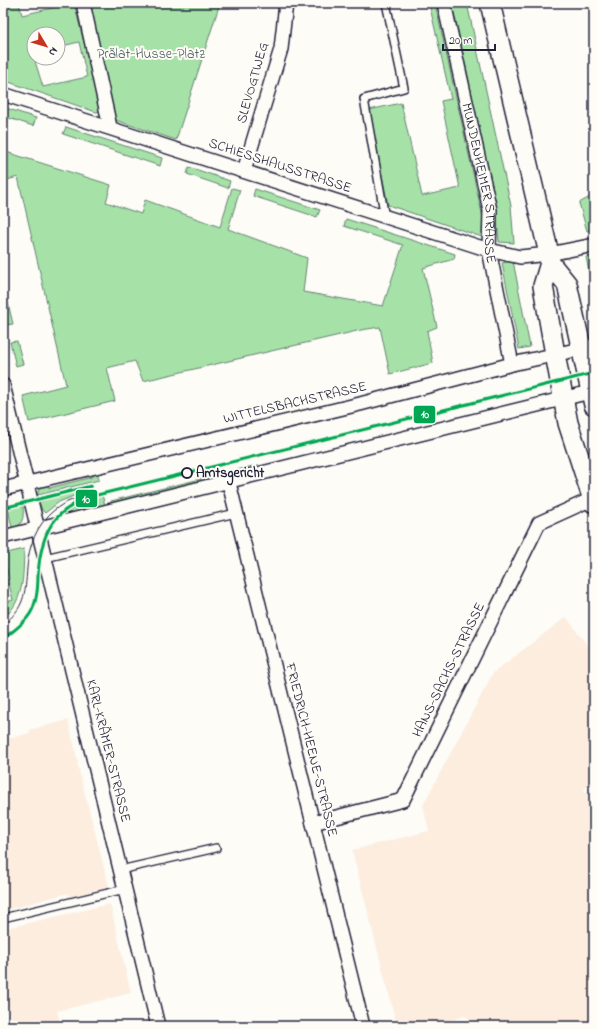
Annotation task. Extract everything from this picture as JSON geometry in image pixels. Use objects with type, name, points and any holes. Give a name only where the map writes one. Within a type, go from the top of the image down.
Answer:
[{"type":"street","points":[[83,3],[110,127]]},
{"type":"street","name":"SLEVOGTWEG","points":[[244,171],[281,49],[286,3]]},
{"type":"street","name":"MUNDENHEIMER STRASSE","points":[[444,3],[490,210],[489,250],[512,364]]},
{"type":"street","points":[[3,538],[229,483],[563,398],[593,396],[588,347],[567,284],[549,259],[490,3]]},
{"type":"street","name":"SCHIESSHAUSSTRASSE","points":[[3,94],[110,127],[385,218],[489,250],[520,257],[549,259],[594,244]]},
{"type":"street","points":[[549,259],[543,286],[568,423],[590,501]]},
{"type":"street","name":"WITTELSBACHSTRASSE","points":[[3,489],[360,404],[512,364],[588,347]]},
{"type":"street","name":"KARL-KRÄMER-STRASSE","points":[[3,385],[158,1026]]},
{"type":"street","name":"FRIEDRICH-HEENE-STRASSE","points":[[229,483],[363,1026]]},
{"type":"street","name":"HANS-SACHS-STRASSE","points":[[313,823],[403,800],[539,523],[590,501]]},
{"type":"lane","points":[[385,218],[364,99],[404,88],[386,3]]},
{"type":"lane","points":[[45,558],[236,513]]},
{"type":"lane","points":[[120,870],[216,848]]},
{"type":"lane","points":[[3,918],[125,889]]},
{"type":"shaded area","points":[[566,617],[594,654],[594,777],[584,790],[594,798],[594,1016],[587,1026],[479,1026],[465,1016],[431,1026],[397,1026],[352,850],[429,831],[423,805],[493,673]]},
{"type":"shaded area","points":[[68,720],[77,763],[109,887],[70,897],[68,893],[3,911],[3,740],[30,733],[29,730]]},
{"type":"shaded area","points":[[110,904],[131,993],[57,1011],[61,1026],[3,1026],[3,1024],[12,1021],[3,983],[3,929]]},
{"type":"green space","points":[[3,3],[19,3],[22,15],[74,3],[101,111],[96,112],[3,80],[3,58],[7,57],[3,43]]},
{"type":"green space","name":"Prälat-Husse-Platz","points":[[88,3],[220,3],[176,140],[115,120]]},
{"type":"green space","points":[[429,3],[435,3],[483,218],[482,237],[388,205],[369,110],[401,103],[422,196],[460,188],[441,101],[451,99]]},
{"type":"green space","points":[[452,3],[467,3],[511,206],[514,243],[499,242],[495,200]]},
{"type":"green space","points":[[3,107],[36,118],[33,126],[3,116]]},
{"type":"green space","points":[[66,127],[162,158],[160,166],[63,134]]},
{"type":"green space","points":[[3,151],[111,185],[106,202],[141,214],[145,200],[220,227],[232,188],[240,190],[228,229],[307,258],[303,292],[383,306],[403,245],[344,226],[346,219],[455,254],[454,259],[423,268],[437,327],[427,331],[433,363],[390,374],[380,327],[361,330],[143,381],[135,361],[107,368],[115,401],[29,422],[23,396],[66,385],[18,177],[3,181]]},
{"type":"green space","points":[[189,167],[230,181],[228,188],[187,174]]},
{"type":"green space","points":[[255,189],[320,210],[317,217],[253,196]]},
{"type":"green space","points":[[590,197],[594,201],[594,229],[587,231],[579,203]]},
{"type":"green space","points":[[594,256],[594,297],[586,257]]},
{"type":"green space","points":[[513,261],[530,347],[519,349],[502,263]]},
{"type":"green space","points":[[3,282],[13,324],[6,325],[3,314]]},
{"type":"green space","points":[[17,341],[23,364],[16,366],[10,342]]},
{"type":"green space","points":[[253,466],[254,472],[112,507],[111,501]]},
{"type":"green space","points":[[97,470],[99,480],[38,495],[40,488],[47,483],[49,488],[92,477],[92,471]]},
{"type":"green space","points":[[80,490],[81,493],[59,502],[45,513],[42,510],[39,502]]},
{"type":"green space","points":[[102,495],[105,505],[62,516],[75,506]]},
{"type":"green space","points":[[23,505],[22,520],[19,525],[12,528],[8,509]]},
{"type":"green space","points":[[24,549],[22,583],[18,599],[8,614],[6,602],[13,600],[9,584],[3,585],[3,582],[9,579],[6,567],[3,565],[3,554]]},
{"type":"tram line","points":[[3,625],[20,606],[26,586],[28,557],[34,537],[39,527],[53,511],[62,505],[74,499],[93,496]]},
{"type":"transit line","name":"10","points":[[3,639],[21,625],[32,610],[37,595],[42,547],[51,525],[58,516],[79,502],[93,496],[594,373]]},
{"type":"transit line","name":"10","points":[[3,508],[91,486]]},
{"type":"place","name":"Amtsgericht","points":[[187,473]]}]
